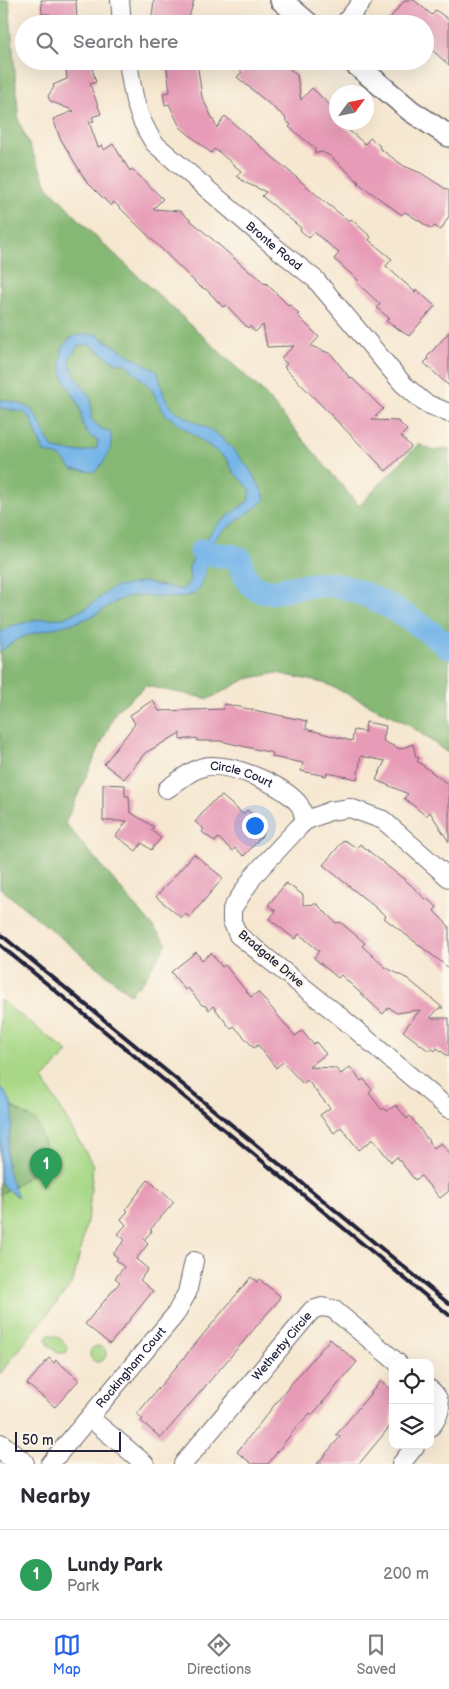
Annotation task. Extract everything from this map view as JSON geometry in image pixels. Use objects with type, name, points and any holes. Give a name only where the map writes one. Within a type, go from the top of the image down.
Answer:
[{"type":"main road","points":[[0,1446],[22,1464]]},
{"type":"street","points":[[120,0],[121,15]]},
{"type":"street","points":[[282,0],[299,15]]},
{"type":"street","points":[[351,15],[363,0]]},
{"type":"street","name":"Bronte Road","points":[[129,70],[134,103],[142,125],[154,143],[233,212],[316,279],[403,384],[425,403],[449,413]]},
{"type":"street","points":[[363,70],[411,111],[449,136]]},
{"type":"street","name":"Circle Court","points":[[167,789],[200,767],[213,765],[236,770],[282,789],[300,804],[305,821]]},
{"type":"street","name":"Bradgate Drive","points":[[449,878],[383,820],[350,808],[330,810],[305,821],[255,874],[232,909],[232,921],[238,935],[336,1013],[449,1109]]},
{"type":"street","name":"Rockingham Court","points":[[50,1464],[176,1315],[186,1293],[194,1261]]},
{"type":"street","name":"Wetherby Circle","points":[[183,1464],[312,1310],[322,1307],[333,1309],[393,1359]]},
{"type":"street","points":[[434,1394],[438,1398],[440,1407],[439,1416],[434,1423]]},
{"type":"street","points":[[90,1418],[145,1464]]},
{"type":"street","points":[[401,1464],[413,1449]]},
{"type":"green space","points":[[0,0],[9,0],[19,122],[48,187],[94,235],[263,392],[359,506],[418,444],[434,451],[449,448],[449,754],[408,724],[327,684],[277,673],[246,679],[209,699],[146,686],[116,711],[65,823],[167,943],[143,981],[130,994],[0,888]]},
{"type":"green space","points":[[0,1000],[68,1052],[43,1079],[93,1165],[89,1212],[73,1282],[0,1374]]},
{"type":"green space","points":[[0,1100],[36,1121],[47,1152],[31,1175],[0,1195]]},
{"type":"green space","points":[[49,1335],[62,1340],[68,1348],[66,1353],[58,1353],[48,1345],[46,1339]]},
{"type":"green space","points":[[98,1346],[106,1354],[98,1362],[90,1354]]},
{"type":"water","points":[[95,334],[158,372],[163,393],[169,404],[179,413],[212,431],[224,440],[252,474],[265,499],[222,532],[213,542],[201,585],[198,591],[193,594],[171,598],[126,597],[88,618],[31,634],[9,644],[0,652],[0,633],[10,626],[42,619],[64,618],[88,607],[112,588],[144,582],[182,590],[190,582],[189,567],[199,548],[217,525],[248,501],[251,490],[234,473],[227,459],[165,414],[151,388],[126,364],[115,362],[89,344],[78,346],[69,359],[74,374],[91,399],[91,419],[100,428],[110,432],[111,443],[108,454],[94,472],[72,469],[61,457],[44,452],[31,419],[24,412],[0,408],[0,399],[15,402],[32,411],[54,449],[76,452],[97,448],[98,440],[85,430],[79,405],[65,381],[61,362],[62,350],[69,340],[77,335]]},
{"type":"water","points":[[0,1087],[12,1106],[13,1115],[8,1142],[7,1164],[18,1197],[4,1187],[0,1181]]},
{"type":"building","points":[[41,0],[76,0],[77,15],[42,14]]},
{"type":"building","points":[[154,0],[194,0],[190,15],[152,15]]},
{"type":"building","points":[[405,0],[414,0],[432,15],[392,15]]},
{"type":"building","points":[[436,10],[449,20],[449,65],[434,52],[434,15],[432,15]]},
{"type":"building","points":[[66,70],[93,70],[96,82],[90,84],[101,114],[92,117],[94,121],[89,122],[98,147],[102,145],[104,150],[113,144],[130,171],[132,169],[163,199],[153,209],[180,211],[251,273],[266,283],[299,314],[297,315],[319,337],[311,346],[331,354],[350,378],[383,409],[372,420],[398,421],[407,430],[401,436],[411,447],[386,471],[284,367],[287,364],[281,358],[294,346],[267,347],[263,325],[255,332],[250,326],[248,328],[226,305],[223,307],[207,290],[199,286],[114,202],[111,206],[86,181],[60,138],[53,119],[74,111],[50,101],[48,96],[54,87],[53,85],[67,79]]},
{"type":"building","points":[[167,70],[198,70],[202,97],[217,128],[225,116],[325,202],[349,221],[351,219],[371,237],[369,240],[392,259],[386,266],[415,292],[416,289],[435,306],[409,336],[386,321],[389,318],[377,308],[380,304],[356,282],[358,280],[334,259],[339,253],[314,232],[309,238],[300,230],[301,228],[262,196],[266,192],[246,183],[237,176],[241,171],[219,152],[214,149],[211,153],[180,127],[169,104],[165,105],[163,93],[170,92]]},
{"type":"building","points":[[240,70],[291,70],[297,75],[301,100],[312,88],[329,104],[329,130],[348,130],[365,144],[370,138],[380,146],[379,148],[404,166],[421,173],[449,191],[449,216],[441,230],[434,226],[432,229],[405,212],[402,215],[358,183],[330,156],[322,152],[315,153],[315,148],[289,127],[291,125],[285,120],[286,118],[237,77],[242,72]]},
{"type":"building","points":[[449,332],[449,386],[424,363]]},
{"type":"building","points":[[153,700],[159,711],[224,709],[225,704],[307,721],[306,729],[352,741],[354,730],[365,732],[366,722],[386,726],[383,741],[400,749],[413,744],[416,757],[419,758],[417,761],[449,785],[449,842],[430,812],[426,816],[404,798],[408,794],[376,780],[385,761],[361,756],[357,779],[327,773],[326,776],[301,771],[303,763],[272,757],[273,753],[220,741],[197,741],[197,738],[180,740],[180,733],[145,753],[124,779],[104,764],[135,724],[130,715]]},
{"type":"building","points":[[103,784],[125,785],[125,796],[129,796],[130,812],[154,827],[151,830],[161,838],[151,850],[142,843],[136,851],[116,836],[127,821],[103,821]]},
{"type":"building","points":[[222,796],[243,814],[247,810],[263,824],[264,831],[261,837],[244,856],[235,848],[233,851],[218,838],[215,842],[202,832],[204,829],[195,822],[212,802]]},
{"type":"building","points":[[344,840],[357,848],[360,844],[437,907],[434,911],[449,926],[449,968],[384,918],[386,916],[323,865]]},
{"type":"building","points":[[194,854],[223,878],[190,917],[185,914],[182,918],[156,897]]},
{"type":"building","points":[[286,883],[303,895],[303,905],[317,904],[336,923],[340,922],[365,943],[362,946],[385,967],[408,979],[443,1008],[439,1008],[430,1018],[449,1018],[449,1057],[437,1048],[435,1051],[431,1048],[429,1051],[403,1031],[420,1010],[396,1013],[389,1007],[383,1014],[341,975],[338,978],[314,958],[319,951],[299,934],[295,939],[269,919],[276,911],[268,905]]},
{"type":"building","points":[[196,952],[202,960],[211,953],[222,967],[225,965],[251,997],[258,992],[295,1036],[302,1031],[313,1044],[316,1042],[326,1054],[309,1067],[335,1068],[341,1074],[350,1067],[361,1081],[364,1079],[372,1090],[369,1093],[382,1110],[384,1108],[387,1111],[396,1105],[407,1119],[410,1116],[434,1148],[441,1143],[449,1152],[449,1191],[440,1198],[421,1176],[415,1180],[397,1157],[391,1162],[373,1139],[359,1150],[341,1127],[334,1133],[320,1115],[330,1108],[307,1080],[303,1084],[283,1062],[276,1068],[258,1045],[254,1048],[234,1026],[231,1029],[213,1006],[209,1010],[206,1006],[202,1005],[188,988],[185,990],[171,972]]},
{"type":"building","points":[[148,1180],[174,1202],[150,1230],[152,1231],[144,1240],[148,1244],[136,1259],[148,1269],[140,1280],[153,1291],[110,1344],[85,1324],[120,1282],[115,1278],[124,1267],[116,1260],[118,1258],[113,1254],[125,1240],[118,1234],[126,1225],[121,1219],[128,1211],[126,1209]]},
{"type":"building","points":[[251,1277],[257,1282],[259,1279],[280,1296],[278,1301],[161,1438],[141,1421],[143,1419],[137,1414]]},
{"type":"building","points":[[330,1339],[357,1362],[312,1415],[310,1413],[295,1429],[268,1464],[252,1464],[237,1452]]},
{"type":"building","points":[[49,1358],[54,1363],[56,1360],[79,1380],[55,1407],[27,1384]]},
{"type":"building","points":[[381,1381],[389,1388],[389,1427],[359,1464],[317,1464],[340,1437],[336,1435]]},
{"type":"waterway","points":[[202,551],[240,559],[248,581],[260,590],[274,592],[314,585],[345,587],[377,600],[393,609],[449,647]]},
{"type":"railway","points":[[0,934],[449,1304]]},
{"type":"railway","points":[[0,945],[449,1315]]},
{"type":"place","name":"Lundy Park","points":[[46,1189]]}]
